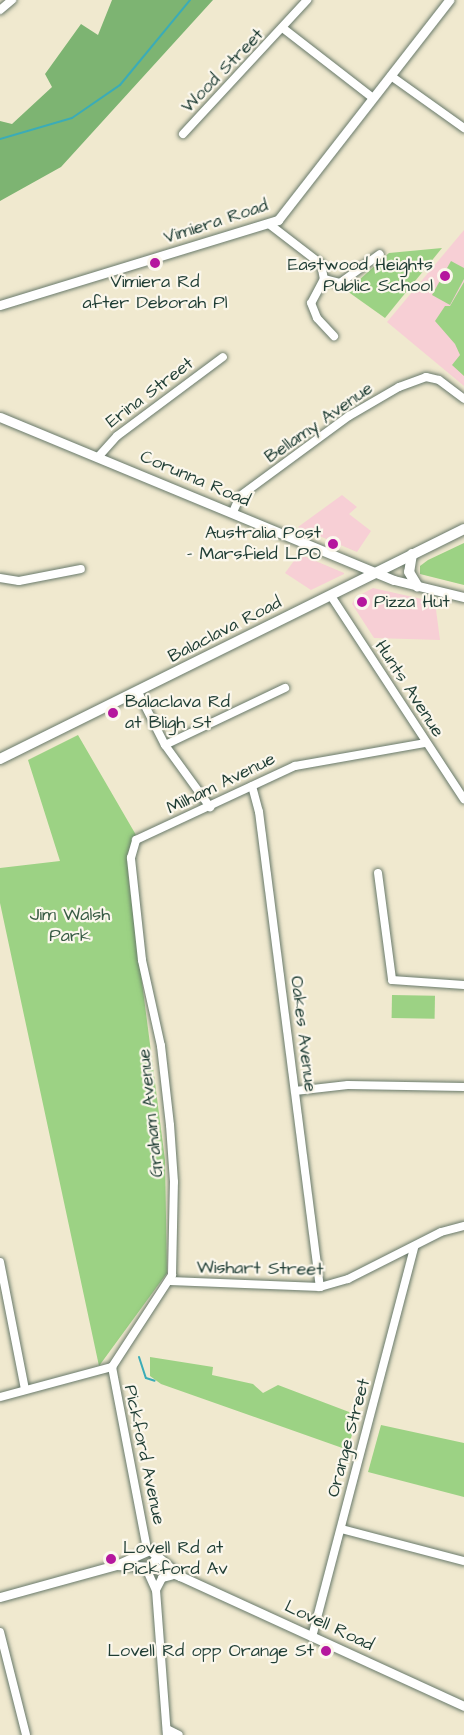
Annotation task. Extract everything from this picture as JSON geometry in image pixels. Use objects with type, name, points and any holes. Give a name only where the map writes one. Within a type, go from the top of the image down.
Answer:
[{"type":"main road","name":"Balaclava Road","points":[[0,759],[464,529]]},
{"type":"main road","points":[[412,554],[409,572],[418,586]]},
{"type":"street","points":[[1,10],[12,0]]},
{"type":"street","name":"Wood Street","points":[[183,134],[284,29],[307,0]]},
{"type":"street","name":"Vimiera Road","points":[[0,305],[270,224],[289,209],[449,0]]},
{"type":"street","name":"Wood Street","points":[[284,29],[373,98]]},
{"type":"street","points":[[391,76],[464,128]]},
{"type":"street","points":[[270,224],[321,264],[324,279],[311,303],[317,318],[334,336]]},
{"type":"street","points":[[324,279],[340,282],[381,254]]},
{"type":"street","name":"Erina Street","points":[[99,456],[117,436],[223,357]]},
{"type":"street","name":"Bellamy Avenue","points":[[232,512],[240,496],[350,416],[399,387],[426,377],[439,380],[464,399]]},
{"type":"street","name":"Corunna Road","points":[[0,417],[99,456],[376,573],[464,597]]},
{"type":"street","points":[[0,578],[19,581],[81,569]]},
{"type":"street","name":"Hunts Avenue","points":[[331,596],[464,798]]},
{"type":"street","points":[[165,745],[285,688]]},
{"type":"street","points":[[138,692],[165,745],[210,807]]},
{"type":"street","name":"Milham Avenue","points":[[136,840],[295,766],[426,743]]},
{"type":"street","name":"Oakes Avenue","points":[[252,786],[259,812],[320,1287]]},
{"type":"street","name":"Graham Avenue","points":[[136,840],[131,858],[142,960],[161,1046],[174,1182],[170,1281]]},
{"type":"street","points":[[378,873],[392,980],[464,985]]},
{"type":"street","points":[[295,1091],[348,1085],[464,1088]]},
{"type":"street","name":"Wishart Street","points":[[170,1281],[320,1287],[348,1279],[464,1226]]},
{"type":"street","name":"Orange Street","points":[[312,1637],[414,1247]]},
{"type":"street","points":[[0,1262],[25,1390]]},
{"type":"street","points":[[0,1397],[111,1367],[170,1281]]},
{"type":"street","name":"Pickford Avenue","points":[[111,1367],[143,1551]]},
{"type":"street","points":[[341,1529],[464,1562]]},
{"type":"street","points":[[0,1597],[116,1565],[143,1551],[156,1590],[167,1732],[179,1735]]},
{"type":"street","name":"Lovell Road","points":[[143,1551],[149,1565],[464,1706]]},
{"type":"street","points":[[116,1565],[149,1565]]},
{"type":"street","points":[[156,1590],[162,1578],[175,1576]]},
{"type":"street","points":[[0,1632],[26,1735]]},
{"type":"shaded area","name":"Eastwood Heights Public School","points":[[464,230],[464,386],[387,322]]},
{"type":"shaded area","points":[[342,495],[357,507],[349,514],[371,531],[357,552],[298,527]]},
{"type":"shaded area","points":[[299,554],[344,574],[311,590],[285,573]]},
{"type":"shaded area","points":[[373,588],[435,602],[440,640],[374,638],[352,604],[356,597]]},
{"type":"green space","points":[[112,0],[213,0],[61,167],[0,201],[0,121],[12,124],[52,87],[45,74],[81,24],[98,35]]},
{"type":"green space","points":[[442,248],[385,318],[347,291],[389,253]]},
{"type":"green space","points":[[451,261],[464,268],[464,279],[450,305],[432,295]]},
{"type":"green space","points":[[464,282],[464,376],[452,365],[460,355],[455,344],[435,321],[445,306],[450,306]]},
{"type":"green space","points":[[464,543],[464,585],[420,574],[420,566],[428,560]]},
{"type":"green space","name":"Jim Walsh Park","points":[[78,735],[136,835],[127,855],[129,882],[165,1160],[167,1273],[99,1366],[0,903],[0,868],[60,861],[28,760]]},
{"type":"green space","points":[[392,995],[435,996],[435,1019],[392,1018]]},
{"type":"green space","points":[[150,1357],[213,1367],[212,1375],[253,1384],[263,1393],[278,1385],[357,1415],[348,1450],[161,1384],[150,1376]]},
{"type":"green space","points":[[381,1425],[464,1443],[464,1497],[368,1472]]},
{"type":"waterway","points":[[0,139],[72,118],[120,85],[190,0]]},
{"type":"waterway","points":[[139,1357],[146,1378],[155,1381]]},
{"type":"place","name":"Vimiera Rd after Deborah Pl","points":[[155,263]]},
{"type":"place","name":"Eastwood Heights Public School","points":[[445,276]]},
{"type":"place","name":"Australia Post - Marsfield LPO","points":[[333,544]]},
{"type":"place","name":"Pizza Hut","points":[[362,602]]},
{"type":"place","name":"Balaclava Rd at Bligh St","points":[[113,713]]},
{"type":"place","name":"Lovell Rd at Pickford Av","points":[[111,1559]]},
{"type":"place","name":"Lovell Rd opp Orange St","points":[[326,1651]]}]
